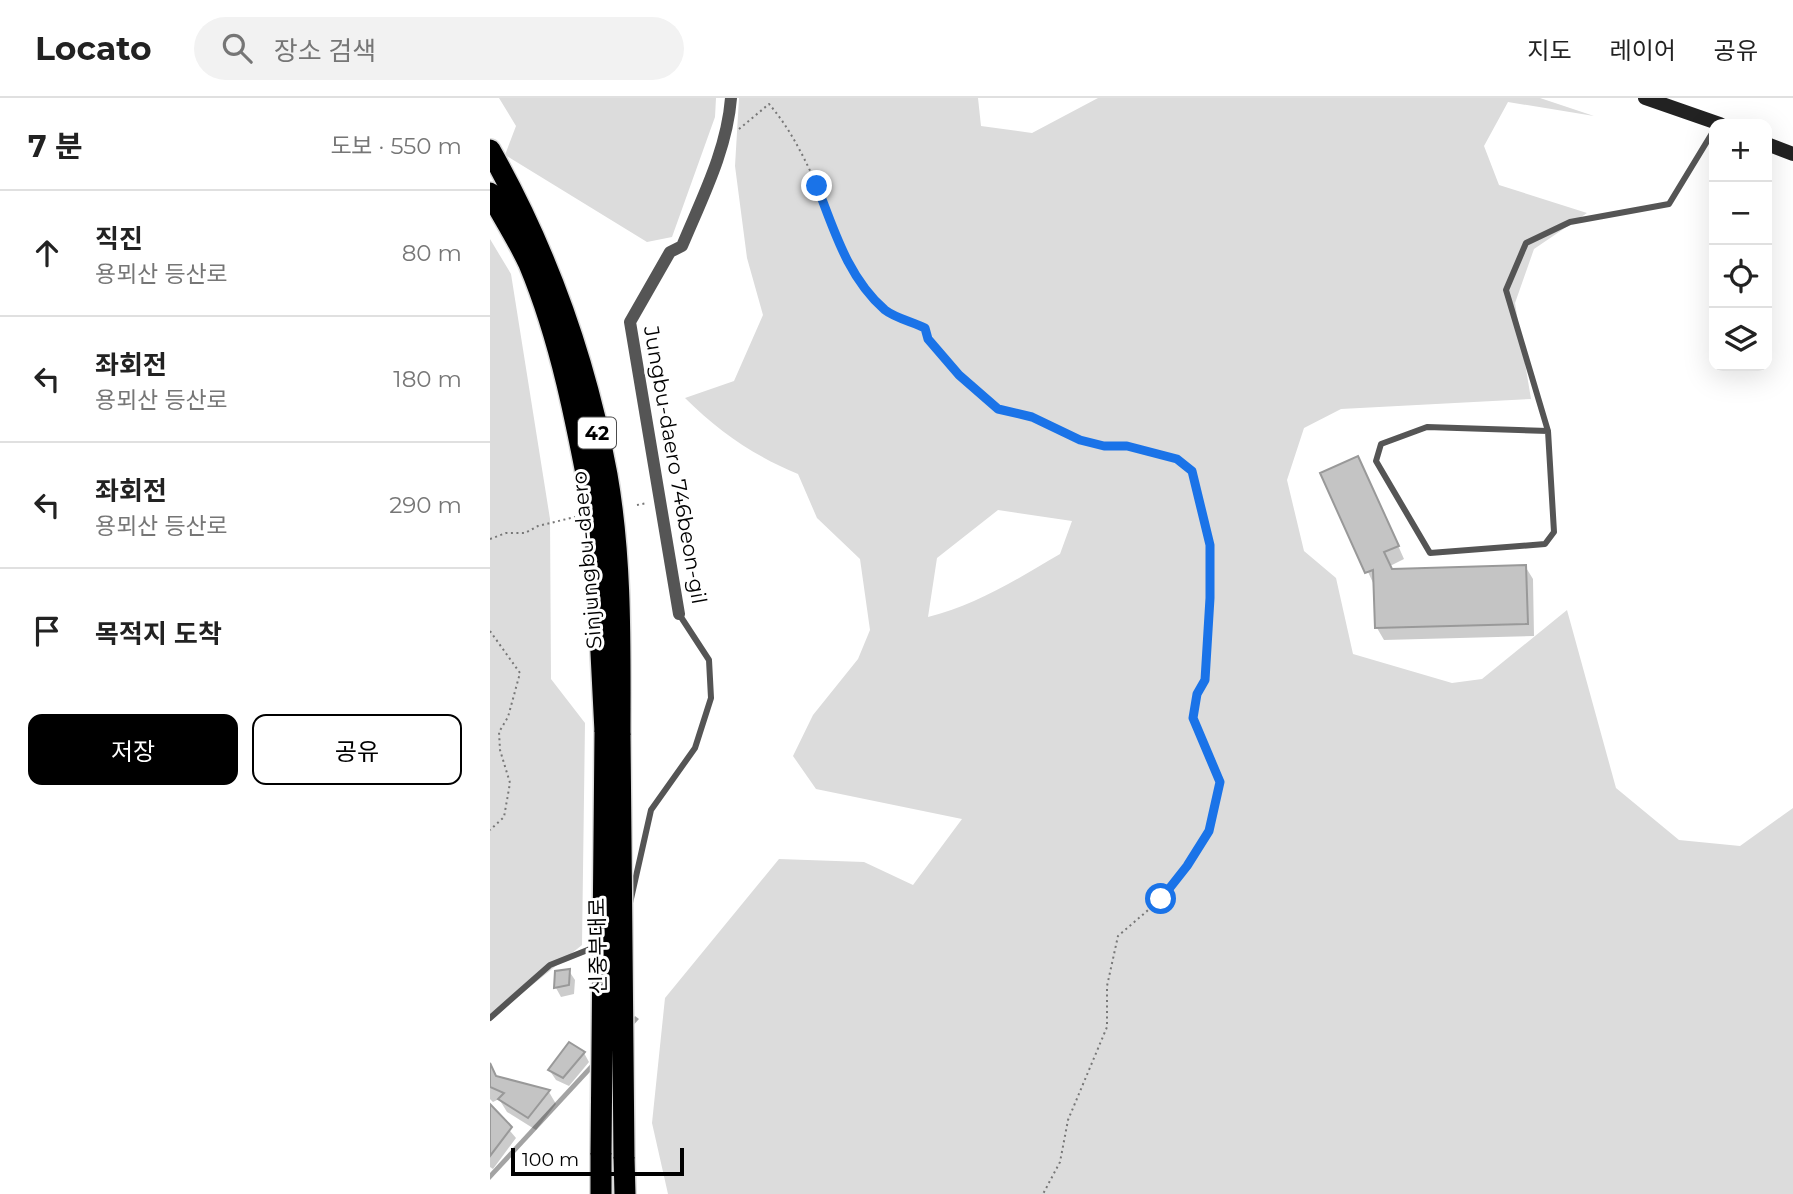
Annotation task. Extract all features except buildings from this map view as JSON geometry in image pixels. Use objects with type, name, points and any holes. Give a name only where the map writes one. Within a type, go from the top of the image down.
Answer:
[{"type":"highway","name":"Sinjungbu-daero","points":[[490,150],[545,260],[576,346],[607,476],[620,607],[613,734]]},
{"type":"highway","name":"Sinjungbu-daero","points":[[490,193],[528,264],[561,361],[594,515],[613,734]]},
{"type":"highway","name":"신중부대로","points":[[601,1194],[613,734]]},
{"type":"highway","name":"신중부대로","points":[[613,734],[625,1194]]},
{"type":"main road","points":[[1645,98],[1709,120]]},
{"type":"main road","points":[[1772,146],[1793,154]]},
{"type":"street","name":"Jungbu-daero 746beon-gil","points":[[679,614],[630,322],[670,252],[682,246],[715,168],[729,120],[731,98]]},
{"type":"lane","points":[[1548,431],[1427,427],[1381,444],[1376,461],[1430,553],[1545,544],[1555,532],[1548,431],[1506,290],[1526,243],[1570,222],[1669,204],[1709,138]]},
{"type":"lane","name":"Jungbu-daero 746beon-gil","points":[[490,1018],[550,965],[606,942],[627,915],[652,810],[695,748],[711,698],[709,660],[679,614]]},
{"type":"path","points":[[724,135],[737,130],[769,104],[786,124],[817,186],[835,238],[856,276],[886,311],[925,328],[928,339],[959,375],[998,409],[1032,417],[1080,440],[1104,446],[1127,446],[1177,459],[1192,471],[1210,545],[1205,680],[1197,694],[1193,718],[1220,782],[1209,831],[1187,866],[1161,899],[1118,936],[1107,986],[1107,1027],[1068,1120],[1060,1162],[1044,1194]]},
{"type":"path","points":[[490,539],[506,533],[525,533],[538,526],[575,517]]},
{"type":"path","points":[[490,631],[520,673],[508,717],[499,732],[500,750],[510,783],[508,794],[503,817],[490,830]]},
{"type":"shaded area","points":[[499,98],[716,98],[715,117],[672,237],[647,242],[505,155],[516,126]]},
{"type":"shaded area","points":[[739,98],[978,98],[981,126],[1032,133],[1098,98],[1540,98],[1594,116],[1508,102],[1484,146],[1499,185],[1587,213],[1534,249],[1515,303],[1531,399],[1341,409],[1304,428],[1287,480],[1304,551],[1336,578],[1353,654],[1452,683],[1482,679],[1567,610],[1616,788],[1679,840],[1740,846],[1793,808],[1793,1194],[668,1194],[652,1123],[665,998],[779,859],[864,862],[913,885],[962,819],[816,789],[793,756],[813,715],[858,659],[870,630],[860,559],[817,518],[798,474],[737,442],[685,398],[734,381],[763,315],[747,258],[735,166]],"holes":[[[998,510],[1072,521],[1060,554],[980,599],[928,617],[937,558]]]},
{"type":"shaded area","points":[[490,239],[511,274],[550,519],[551,679],[585,723],[582,945],[490,1019]]},
{"type":"shaded area","points":[[635,1016],[639,1019],[490,1180],[490,1173]]},
{"type":"route","points":[[817,186],[835,238],[856,276],[886,311],[925,328],[928,339],[959,375],[998,409],[1009,409],[1032,417],[1080,440],[1104,446],[1127,446],[1177,459],[1192,471],[1210,545],[1210,632],[1205,680],[1197,694],[1193,718],[1206,755],[1220,782],[1209,831],[1187,866],[1161,899]]}]
